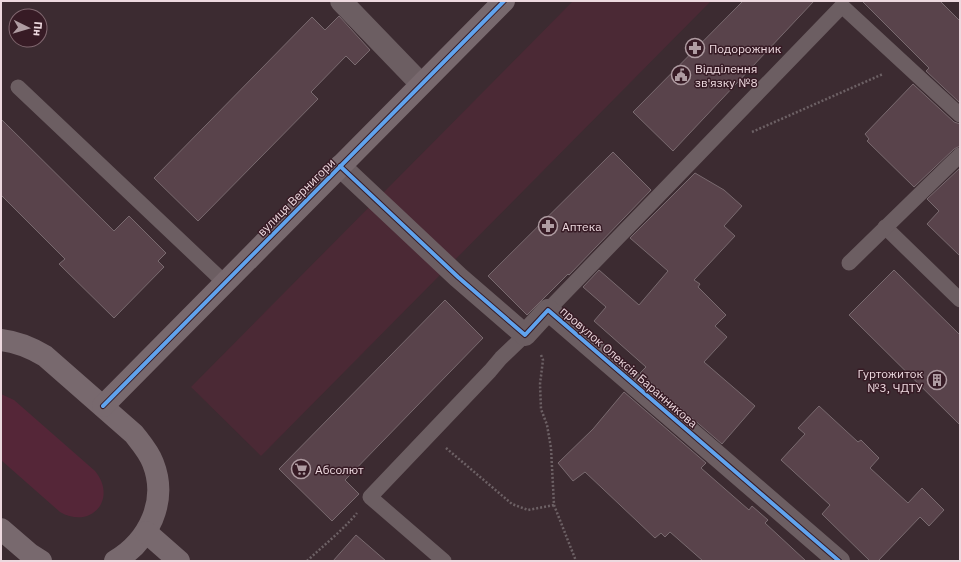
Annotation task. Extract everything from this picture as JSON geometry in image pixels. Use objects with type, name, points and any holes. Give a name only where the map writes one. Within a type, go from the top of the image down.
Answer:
[{"type":"street","points":[[341,1],[421,84]]},
{"type":"street","name":"вулиця Вернигори","points":[[103,406],[504,1]]},
{"type":"street","points":[[340,166],[458,277],[525,335]]},
{"type":"street","name":"провулок Олексія Баранникова","points":[[525,335],[548,310],[839,561]]},
{"type":"street","points":[[1,340],[30,347],[45,356],[134,434],[145,447],[153,463],[157,479],[158,496],[155,513],[146,532],[138,543],[126,555],[115,561]]},
{"type":"street","points":[[1,529],[30,554],[41,561]]},
{"type":"street","points":[[146,532],[179,561]]},
{"type":"lane","points":[[548,310],[842,6],[960,115]]},
{"type":"lane","points":[[18,87],[225,283]]},
{"type":"lane","points":[[849,263],[960,155]]},
{"type":"lane","points":[[885,227],[960,300]]},
{"type":"lane","points":[[444,561],[370,498],[501,358],[525,335]]},
{"type":"path","points":[[749,134],[905,64]]},
{"type":"path","points":[[525,335],[538,348],[543,360],[540,384],[541,409],[547,425],[551,448],[554,505],[576,561]]},
{"type":"path","points":[[430,434],[512,504],[528,510],[554,505]]},
{"type":"path","points":[[307,561],[324,544],[343,530],[370,498]]},
{"type":"shaded area","points":[[573,1],[711,1],[261,456],[191,387]]},
{"type":"shaded area","points":[[1,394],[14,400],[95,471],[104,492],[98,509],[91,514],[82,517],[71,517],[60,512],[1,460]]},
{"type":"building","points":[[743,1],[814,1],[673,151],[633,112]]},
{"type":"building","points":[[862,1],[940,1],[960,21],[960,103],[926,71],[929,68]]},
{"type":"building","points":[[339,16],[370,50],[355,65],[346,56],[311,92],[318,99],[198,221],[154,178],[312,17],[325,30]]},
{"type":"building","points":[[913,84],[954,122],[960,124],[960,146],[954,149],[914,187],[867,141],[869,139],[865,134]]},
{"type":"building","points":[[1,119],[114,231],[129,216],[166,253],[158,261],[164,267],[114,318],[59,264],[65,259],[1,195]]},
{"type":"building","points":[[613,152],[651,190],[569,275],[568,274],[527,315],[488,276]]},
{"type":"building","points":[[960,168],[960,256],[927,224],[939,211],[927,199]]},
{"type":"building","points":[[695,173],[724,190],[742,206],[724,226],[735,236],[694,280],[700,284],[698,287],[726,315],[715,326],[727,337],[704,362],[755,406],[722,444],[640,373],[646,367],[594,321],[606,307],[583,287],[599,270],[639,305],[668,271],[630,238]]},
{"type":"building","name":"Гуртожиток №3, ЧДТУ","points":[[894,270],[960,335],[960,425],[849,315]]},
{"type":"building","points":[[445,300],[483,338],[345,480],[359,494],[332,521],[279,469]]},
{"type":"building","points":[[624,392],[706,463],[701,468],[749,510],[752,506],[768,520],[765,523],[806,561],[703,561],[670,532],[665,537],[661,533],[655,538],[585,472],[573,481],[558,463],[593,429]]},
{"type":"building","points":[[819,406],[858,442],[861,440],[879,458],[870,468],[908,503],[922,488],[944,510],[929,526],[920,517],[878,561],[870,561],[822,514],[830,505],[781,460],[805,434],[798,428]]},
{"type":"building","points":[[356,535],[386,561],[333,561]]},
{"type":"cycle path","points":[[103,406],[504,1]]},
{"type":"cycle path","points":[[340,166],[458,277],[525,335],[548,310],[839,561]]},
{"type":"place","name":"Подорожник","points":[[695,48]]},
{"type":"place","name":"Відділення зв'язку №8","points":[[681,75]]},
{"type":"place","name":"Аптека","points":[[548,226]]},
{"type":"place","name":"Гуртожиток №3, ЧДТУ","points":[[937,380]]},
{"type":"place","name":"Абсолют","points":[[301,469]]}]
